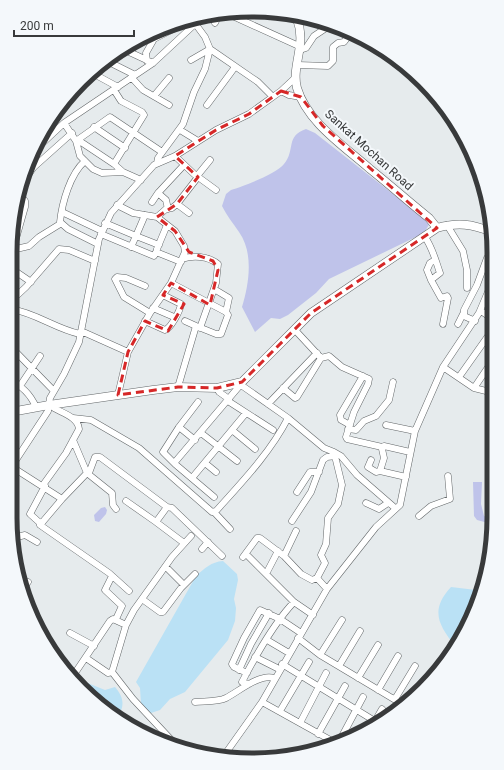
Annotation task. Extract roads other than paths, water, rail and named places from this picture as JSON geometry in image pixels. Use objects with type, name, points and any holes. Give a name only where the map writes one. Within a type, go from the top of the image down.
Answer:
[{"type":"main road","points":[[296,80],[302,32],[298,22]]},
{"type":"main road","name":"Sankat Mochan Road","points":[[296,80],[301,97],[313,116],[429,218],[437,228]]},
{"type":"main road","points":[[17,411],[36,407],[52,407],[118,395],[178,387],[217,388],[242,384],[311,314],[437,228],[447,225],[470,224],[486,229]]},
{"type":"street","points":[[236,18],[300,49],[306,48],[314,36],[325,28]]},
{"type":"street","points":[[196,24],[210,49],[258,82],[272,96]]},
{"type":"street","points":[[47,136],[133,77],[193,25]]},
{"type":"street","points":[[150,62],[146,53],[154,39],[159,36]]},
{"type":"street","points":[[298,65],[328,66],[333,61],[333,47],[338,43],[344,42],[347,37]]},
{"type":"street","points":[[191,60],[210,49]]},
{"type":"street","points":[[157,163],[162,152],[180,130],[188,113],[194,92],[205,69],[210,49]]},
{"type":"street","points":[[128,52],[150,62]]},
{"type":"street","points":[[112,64],[133,77],[143,90],[169,105]]},
{"type":"street","points":[[207,105],[235,67]]},
{"type":"street","points":[[96,76],[116,89],[121,101],[143,113],[143,118],[114,164]]},
{"type":"street","points":[[154,96],[169,78]]},
{"type":"street","points":[[17,459],[52,407],[54,391],[79,342],[101,232],[105,222],[117,205],[157,163],[175,156],[216,130],[249,114],[296,80]]},
{"type":"street","points":[[280,91],[289,95],[301,97]]},
{"type":"street","points":[[77,141],[94,127],[110,117],[135,132],[162,152]]},
{"type":"street","points":[[64,123],[77,141],[114,164],[123,172],[141,180]]},
{"type":"street","points":[[94,127],[125,148]]},
{"type":"street","points":[[180,130],[198,141]]},
{"type":"street","points":[[31,171],[72,133]]},
{"type":"street","points":[[77,141],[78,152],[85,161],[98,172],[123,172]]},
{"type":"street","points":[[175,156],[197,177],[216,190]]},
{"type":"street","points":[[157,217],[177,204],[210,160]]},
{"type":"street","points":[[17,247],[29,246],[38,237],[60,224],[68,186],[76,176],[79,166],[85,161]]},
{"type":"street","points":[[152,202],[158,193],[184,165]]},
{"type":"street","points":[[158,193],[166,200],[168,209]]},
{"type":"street","points":[[18,229],[25,207],[23,200]]},
{"type":"street","points":[[177,204],[189,213]]},
{"type":"street","points":[[117,205],[145,215],[157,217],[175,232],[185,249],[196,257],[213,261],[218,264],[214,289],[209,304],[198,327],[178,387]]},
{"type":"street","points":[[62,212],[131,247],[154,256],[167,225]]},
{"type":"street","points":[[131,247],[145,215]]},
{"type":"street","points":[[105,222],[159,245]]},
{"type":"street","points":[[60,224],[98,244]]},
{"type":"street","points":[[447,225],[463,250],[468,270],[467,288]]},
{"type":"street","points":[[425,237],[434,250],[435,260],[440,275],[431,280]]},
{"type":"street","points":[[18,295],[50,258],[62,248],[95,260]]},
{"type":"street","points":[[118,395],[128,352],[144,321],[171,283],[185,249]]},
{"type":"street","points":[[156,252],[181,261],[196,257]]},
{"type":"street","points":[[458,324],[477,285],[487,258]]},
{"type":"street","points":[[435,260],[430,263],[426,270],[441,298],[447,296],[448,298],[443,324]]},
{"type":"street","points":[[17,273],[30,282]]},
{"type":"street","points":[[145,286],[124,277],[115,278],[124,297],[152,310],[174,317]]},
{"type":"street","points":[[171,283],[226,312]]},
{"type":"street","points":[[185,321],[216,334],[222,334],[228,315],[226,312],[229,298],[214,289]]},
{"type":"street","points":[[144,321],[167,330],[180,308],[180,302],[163,295]]},
{"type":"street","points":[[226,751],[262,702],[274,678],[313,615],[327,589],[366,539],[395,508],[400,505],[415,431],[443,367],[475,322],[487,296]]},
{"type":"street","points":[[17,310],[28,312],[62,328],[81,332],[128,352]]},
{"type":"street","points":[[481,311],[487,315]]},
{"type":"street","points":[[463,314],[475,322]]},
{"type":"street","points":[[295,330],[319,355],[329,356],[342,367],[368,378],[369,382],[346,434],[348,439],[410,452]]},
{"type":"street","points":[[459,377],[487,337]]},
{"type":"street","points":[[17,353],[54,391]]},
{"type":"street","points":[[268,404],[319,355]]},
{"type":"street","points":[[284,388],[295,398],[297,397],[319,355]]},
{"type":"street","points":[[20,386],[40,356]]},
{"type":"street","points":[[443,367],[474,388],[487,392]]},
{"type":"street","points":[[474,388],[487,369]]},
{"type":"street","points":[[364,376],[340,415],[341,420],[349,427],[356,430],[364,420],[376,416],[389,400],[393,382]]},
{"type":"street","points":[[175,464],[242,384],[288,418],[319,445],[341,456],[357,475],[395,508]]},
{"type":"street","points":[[17,385],[25,390],[36,407]]},
{"type":"street","points":[[217,388],[219,392],[228,400],[273,430]]},
{"type":"street","points":[[198,402],[179,427],[163,452],[214,497]]},
{"type":"street","points":[[52,407],[73,418],[78,423],[79,429],[44,486],[30,514],[40,523],[40,525],[112,576],[129,591]]},
{"type":"street","points":[[192,478],[246,413]]},
{"type":"street","points":[[73,418],[91,420],[139,448],[210,511],[214,512],[230,529]]},
{"type":"street","points":[[214,512],[270,448],[288,418]]},
{"type":"street","points":[[386,425],[415,431]]},
{"type":"street","points":[[179,427],[195,440]]},
{"type":"street","points":[[232,430],[255,449]]},
{"type":"street","points":[[201,433],[236,461]]},
{"type":"street","points":[[73,440],[88,473],[112,493],[113,505],[116,509]]},
{"type":"street","points":[[380,471],[384,458],[382,447]]},
{"type":"street","points":[[292,522],[311,492],[324,458],[335,454]]},
{"type":"street","points":[[313,615],[294,602],[245,555],[257,538],[260,538],[284,556],[301,574],[312,580],[317,578],[325,563],[321,555],[326,544],[328,518],[338,504],[342,485],[335,454]]},
{"type":"street","points":[[40,523],[88,473],[95,457],[100,457],[167,507],[172,508],[222,556]]},
{"type":"street","points":[[371,460],[368,467],[376,472],[380,471],[406,477]]},
{"type":"street","points":[[205,463],[216,472]]},
{"type":"street","points":[[17,471],[44,486],[62,499]]},
{"type":"street","points":[[297,492],[310,472],[318,472]]},
{"type":"street","points":[[419,516],[431,506],[450,499],[448,476]]},
{"type":"street","points":[[126,501],[184,543]]},
{"type":"street","points":[[366,503],[379,509],[388,503]]},
{"type":"street","points":[[156,522],[167,507]]},
{"type":"street","points":[[284,556],[296,531]]},
{"type":"street","points":[[18,537],[25,535],[37,542]]},
{"type":"street","points":[[112,672],[126,625],[142,599],[184,543],[191,536]]},
{"type":"street","points":[[202,549],[208,542]]},
{"type":"street","points":[[266,574],[278,551]]},
{"type":"street","points":[[166,567],[184,585]]},
{"type":"street","points":[[142,599],[160,612],[163,612],[194,574]]},
{"type":"street","points":[[112,576],[105,590],[122,606],[116,619]]},
{"type":"street","points":[[317,578],[327,589]]},
{"type":"street","points":[[249,684],[242,682],[255,657],[280,619],[294,602]]},
{"type":"street","points":[[247,673],[234,668],[232,664],[258,611],[262,610],[280,619],[320,655],[398,702]]},
{"type":"street","points":[[239,670],[251,644],[269,613]]},
{"type":"street","points":[[75,673],[110,621],[116,619],[126,625]]},
{"type":"street","points":[[320,655],[342,620]]},
{"type":"street","points":[[339,666],[360,631]]},
{"type":"street","points":[[70,633],[94,646]]},
{"type":"street","points":[[267,640],[289,653]]},
{"type":"street","points":[[358,678],[378,645]]},
{"type":"street","points":[[378,690],[398,656]]},
{"type":"street","points":[[255,657],[281,666],[301,676],[373,720]]},
{"type":"street","points":[[86,658],[108,672],[112,672],[133,699],[170,738]]},
{"type":"street","points":[[280,711],[309,662]]},
{"type":"street","points":[[394,699],[415,666]]},
{"type":"street","points":[[300,723],[326,673]]},
{"type":"street","points":[[195,702],[224,699],[249,684],[268,677],[274,678]]},
{"type":"street","points":[[318,734],[344,686]]},
{"type":"street","points":[[343,735],[363,697]]},
{"type":"street","points":[[262,702],[330,740]]},
{"type":"street","points":[[380,715],[382,709]]}]
